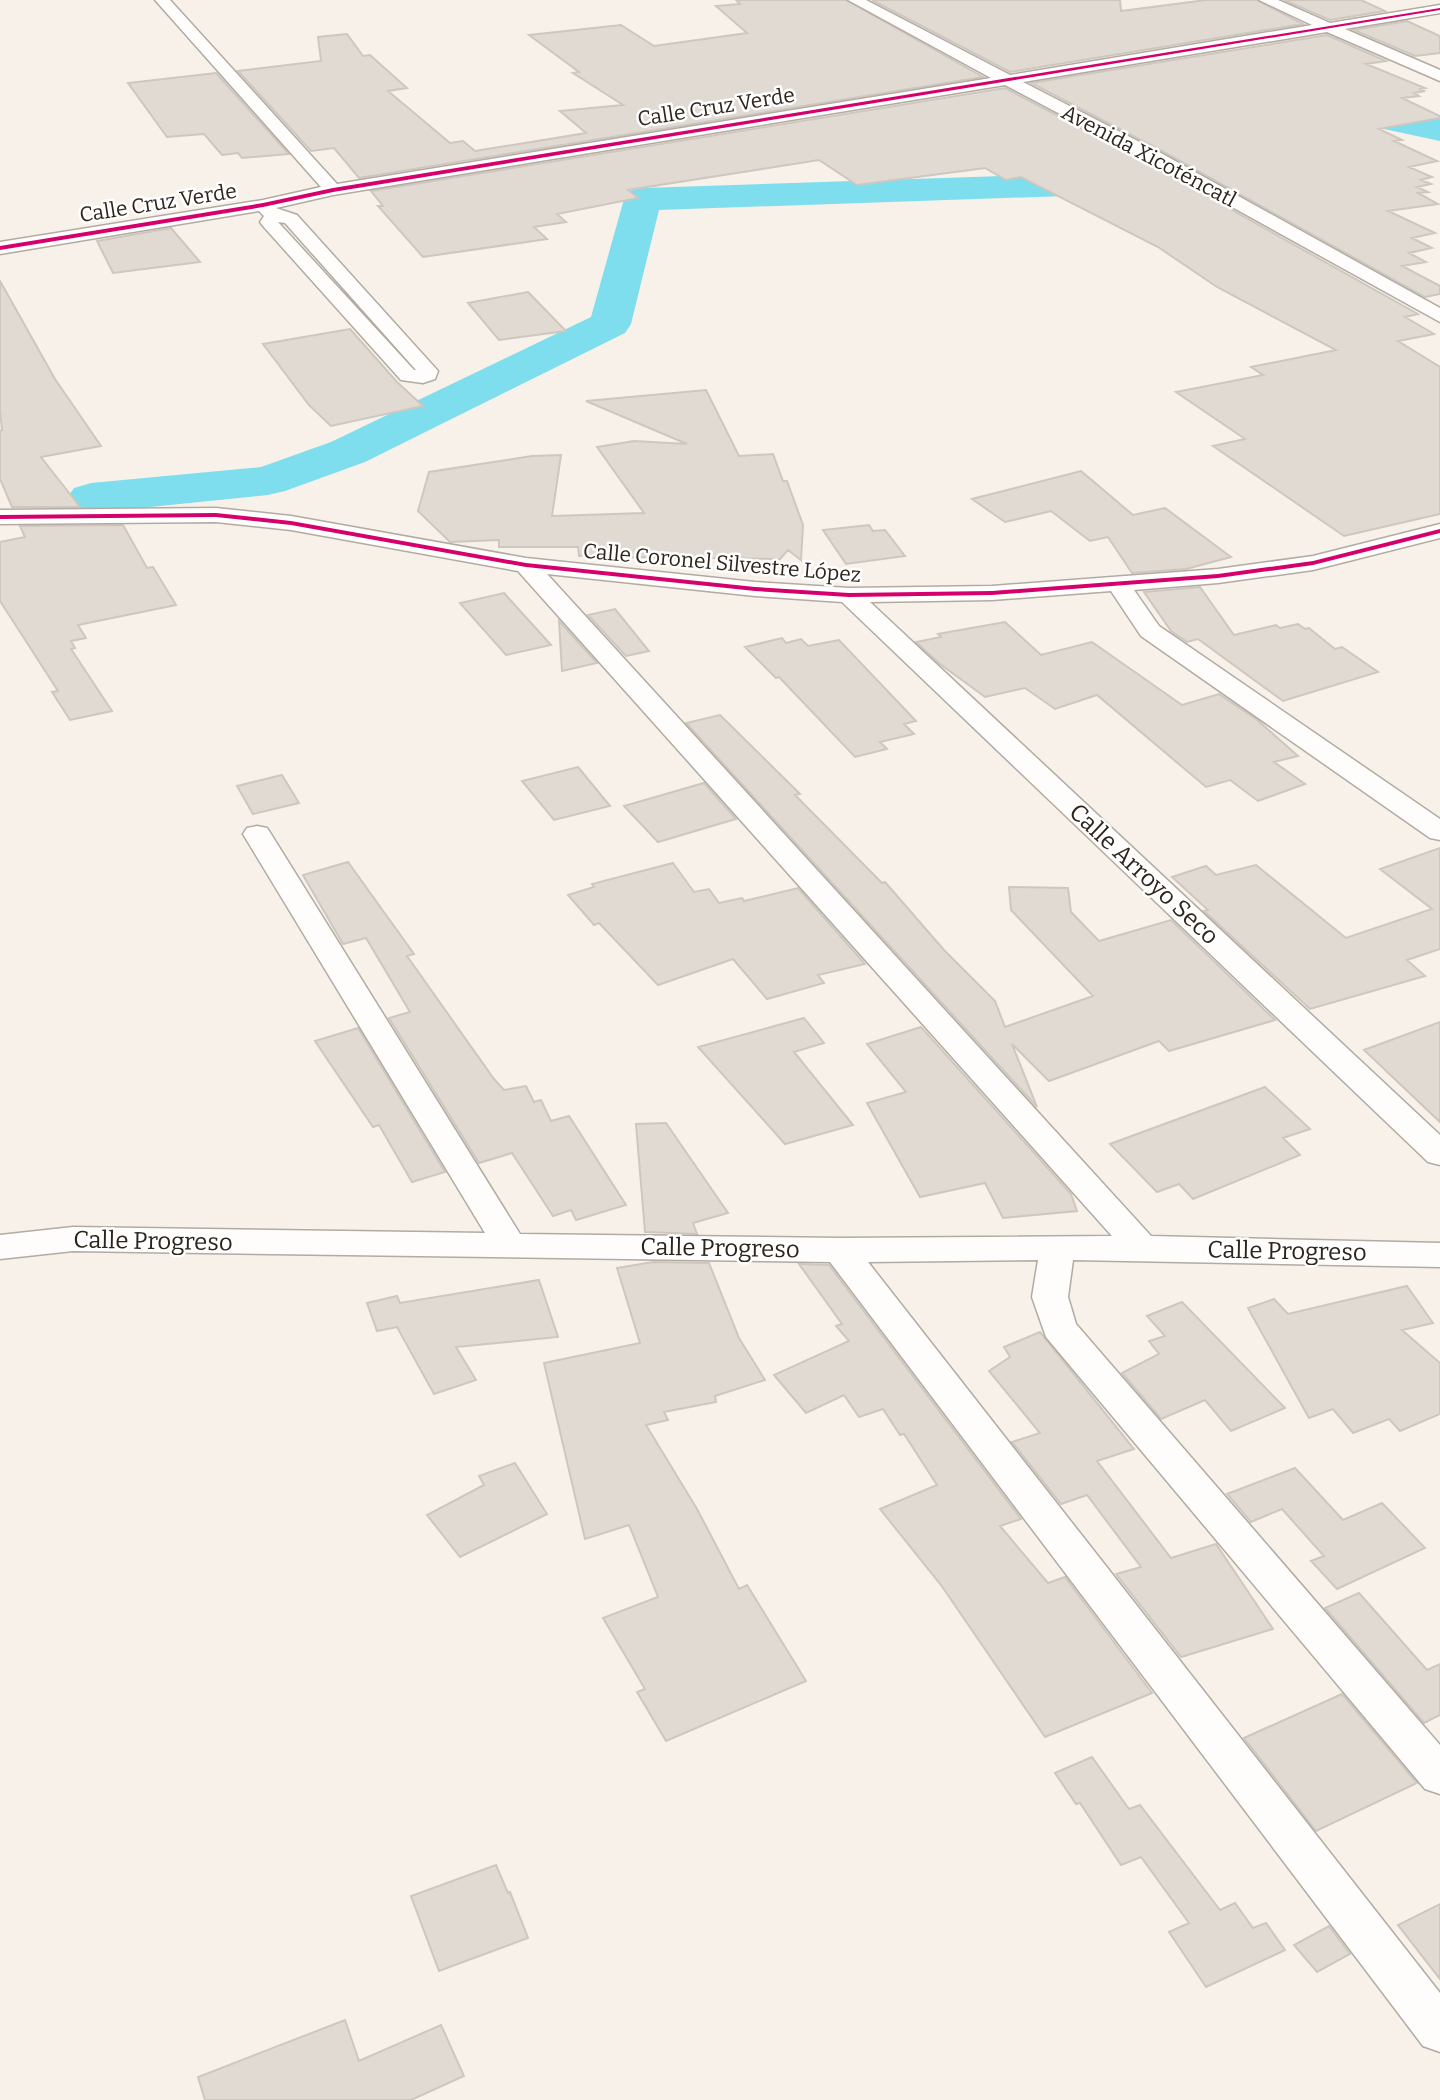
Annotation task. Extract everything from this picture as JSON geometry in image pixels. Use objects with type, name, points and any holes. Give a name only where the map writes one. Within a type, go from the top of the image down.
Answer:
[{"type":"street","points":[[162,0],[333,190]]},
{"type":"street","name":"Avenida Xicoténcatl","points":[[855,0],[1153,156],[1440,316]]},
{"type":"street","points":[[1266,0],[1440,76]]},
{"type":"street","name":"Calle Cruz Verde","points":[[0,248],[268,210],[333,190],[1440,9]]},
{"type":"street","points":[[268,210],[291,219],[428,371],[428,375],[408,376],[269,222],[268,210]]},
{"type":"street","name":"Calle Coronel Silvestre López","points":[[0,517],[229,517],[291,523],[526,565],[755,589],[849,595],[992,593],[1218,576],[1313,563],[1440,531]]},
{"type":"street","points":[[526,565],[1142,1248]]},
{"type":"street","points":[[1118,584],[1150,631],[1440,832]]},
{"type":"street","name":"Calle Arroyo Seco","points":[[849,595],[1440,1154]]},
{"type":"street","points":[[257,834],[510,1246]]},
{"type":"street","name":"Calle Progreso","points":[[0,1247],[73,1239],[840,1250],[1057,1247],[1440,1255]]},
{"type":"street","points":[[1057,1247],[1050,1297],[1059,1328],[1440,1776]]},
{"type":"street","points":[[840,1250],[1440,2029]]},
{"type":"building","points":[[736,0],[846,0],[983,77],[359,178],[334,148],[311,151],[238,71],[321,61],[318,37],[347,34],[363,56],[370,55],[407,88],[388,91],[450,143],[463,141],[475,151],[586,133],[560,111],[623,105],[573,73],[579,72],[529,35],[621,25],[654,46],[747,33],[716,6],[740,4]]},
{"type":"building","points":[[872,0],[1120,0],[1121,11],[1206,0],[1257,0],[1303,24],[1010,72]]},
{"type":"building","points":[[1284,0],[1361,0],[1385,11],[1330,20]]},
{"type":"building","points":[[1407,21],[1440,36],[1440,53],[1415,56],[1354,30]]},
{"type":"building","points":[[1327,35],[1386,61],[1366,64],[1425,88],[1419,89],[1425,91],[1414,93],[1419,96],[1402,98],[1440,116],[1379,129],[1402,140],[1394,141],[1437,161],[1409,167],[1432,177],[1421,180],[1431,184],[1417,187],[1428,192],[1418,193],[1438,204],[1388,211],[1435,233],[1412,238],[1432,248],[1409,253],[1426,262],[1402,266],[1440,286],[1440,294],[1425,297],[1160,150],[1031,83]]},
{"type":"building","points":[[216,73],[289,154],[242,158],[238,153],[222,155],[204,134],[167,137],[128,83]]},
{"type":"building","points":[[1005,88],[1146,162],[1418,314],[1405,317],[1434,334],[1398,341],[1440,367],[1440,514],[1344,536],[1213,446],[1245,439],[1176,392],[1263,375],[1251,367],[1336,350],[1217,287],[1158,247],[1021,177],[1006,180],[985,168],[857,185],[819,160],[628,190],[638,198],[557,214],[566,222],[534,227],[547,239],[423,257],[378,206],[383,206],[371,191]]},
{"type":"building","points":[[171,228],[200,262],[113,273],[97,241]]},
{"type":"building","points":[[0,281],[55,379],[101,446],[41,457],[80,507],[12,507],[0,479]]},
{"type":"building","points":[[528,292],[566,331],[499,340],[468,303]]},
{"type":"building","points":[[350,329],[397,382],[423,406],[331,426],[309,405],[263,344]]},
{"type":"building","points":[[706,390],[739,456],[773,454],[783,481],[787,481],[803,525],[801,560],[788,550],[780,559],[617,557],[618,554],[579,556],[578,547],[499,547],[499,540],[450,542],[418,511],[429,472],[532,456],[561,455],[552,516],[644,513],[597,447],[634,441],[687,444],[586,401]]},
{"type":"building","points":[[1081,471],[1133,515],[1165,508],[1231,557],[1186,569],[1132,573],[1108,537],[1090,541],[1051,511],[1005,522],[972,499]]},
{"type":"building","points":[[123,525],[147,568],[153,567],[176,605],[78,625],[86,638],[71,641],[75,648],[71,649],[112,711],[70,720],[52,692],[58,691],[0,601],[0,542],[25,537],[20,526]]},
{"type":"building","points":[[869,525],[873,531],[885,530],[905,556],[846,564],[823,530]]},
{"type":"building","points":[[1200,587],[1234,635],[1276,625],[1280,628],[1298,624],[1305,629],[1309,628],[1335,649],[1342,647],[1378,672],[1283,701],[1198,639],[1187,642],[1171,631],[1144,592]]},
{"type":"building","points":[[504,593],[551,645],[506,655],[460,603]]},
{"type":"building","points":[[615,609],[649,651],[626,656],[588,615]]},
{"type":"building","points":[[559,621],[597,663],[562,671]]},
{"type":"building","points":[[1005,622],[1041,655],[1092,642],[1182,705],[1219,694],[1256,719],[1298,756],[1274,762],[1305,784],[1258,801],[1230,780],[1206,787],[1097,695],[1055,709],[1025,688],[985,697],[940,664],[916,642],[941,637],[938,634]]},
{"type":"building","points":[[782,638],[786,643],[801,639],[808,646],[839,640],[916,721],[904,724],[914,734],[880,742],[887,749],[855,757],[779,677],[776,678],[745,647]]},
{"type":"building","points":[[720,715],[800,794],[795,795],[882,883],[885,882],[944,950],[995,1001],[1005,1027],[1093,996],[1011,910],[1009,887],[1068,888],[1071,912],[1099,941],[1171,920],[1275,1020],[1169,1051],[1159,1041],[1049,1081],[1012,1044],[1037,1107],[686,723]]},
{"type":"building","points":[[578,767],[610,806],[554,820],[522,781]]},
{"type":"building","points":[[282,775],[299,803],[253,814],[237,786]]},
{"type":"building","points":[[704,783],[736,819],[658,842],[624,806]]},
{"type":"building","points":[[1440,848],[1440,949],[1407,960],[1425,976],[1310,1009],[1204,911],[1208,910],[1172,877],[1206,866],[1216,875],[1256,865],[1346,938],[1432,909],[1380,869]]},
{"type":"building","points":[[348,862],[414,954],[407,956],[494,1079],[504,1090],[526,1086],[534,1102],[541,1100],[551,1121],[569,1116],[626,1205],[576,1220],[571,1210],[553,1216],[512,1153],[479,1163],[389,1018],[410,1012],[366,938],[343,944],[303,875]]},
{"type":"building","points":[[673,863],[694,892],[709,889],[719,903],[742,898],[744,901],[798,888],[865,964],[818,975],[824,983],[767,999],[733,959],[658,985],[599,923],[594,925],[568,895],[594,887],[592,884]]},
{"type":"building","points":[[804,1018],[824,1043],[794,1052],[853,1125],[785,1144],[698,1047]]},
{"type":"building","points":[[1440,1022],[1440,1122],[1364,1050]]},
{"type":"building","points":[[921,1027],[1071,1194],[1077,1211],[1003,1218],[985,1183],[920,1197],[867,1103],[906,1092],[867,1044]]},
{"type":"building","points":[[358,1028],[445,1172],[412,1182],[379,1125],[373,1127],[315,1041]]},
{"type":"building","points":[[1265,1087],[1310,1129],[1283,1138],[1300,1155],[1193,1199],[1179,1184],[1157,1192],[1110,1144]]},
{"type":"building","points":[[666,1123],[728,1213],[693,1223],[697,1234],[645,1232],[636,1124]]},
{"type":"building","points":[[653,1262],[709,1263],[739,1338],[765,1380],[715,1396],[716,1402],[664,1412],[668,1420],[646,1425],[697,1509],[739,1589],[747,1585],[806,1681],[666,1741],[637,1692],[645,1689],[603,1618],[658,1597],[629,1525],[585,1539],[544,1363],[640,1343],[617,1268]]},
{"type":"building","points":[[799,1264],[829,1265],[1021,1519],[1000,1526],[1048,1583],[1065,1577],[1152,1693],[1045,1737],[941,1585],[880,1509],[937,1485],[904,1434],[900,1435],[883,1409],[859,1417],[844,1395],[806,1413],[774,1375],[849,1341],[836,1326],[842,1324]]},
{"type":"building","points":[[539,1280],[558,1337],[456,1347],[476,1380],[434,1394],[397,1327],[377,1331],[367,1303],[397,1296],[400,1303]]},
{"type":"building","points":[[1407,1286],[1433,1323],[1402,1330],[1440,1363],[1440,1414],[1400,1431],[1389,1419],[1353,1433],[1333,1409],[1309,1418],[1248,1308],[1274,1299],[1288,1314]]},
{"type":"building","points":[[1182,1302],[1285,1408],[1231,1431],[1205,1400],[1161,1419],[1122,1373],[1159,1354],[1149,1341],[1165,1336],[1147,1316]]},
{"type":"building","points":[[1040,1332],[1134,1449],[1097,1461],[1171,1558],[1216,1544],[1273,1629],[1181,1657],[1116,1574],[1141,1567],[1087,1495],[1061,1504],[1012,1442],[1040,1433],[989,1371],[1010,1357],[1004,1347]]},
{"type":"building","points":[[515,1463],[547,1514],[460,1557],[427,1515],[484,1485],[479,1476]]},
{"type":"building","points":[[1295,1468],[1343,1520],[1382,1503],[1425,1548],[1337,1589],[1311,1561],[1324,1556],[1282,1509],[1251,1522],[1227,1494]]},
{"type":"building","points":[[1359,1593],[1427,1670],[1440,1664],[1440,1715],[1424,1723],[1325,1608]]},
{"type":"building","points":[[1342,1694],[1417,1783],[1316,1831],[1244,1738]]},
{"type":"building","points":[[1092,1757],[1129,1809],[1140,1805],[1220,1910],[1235,1903],[1253,1928],[1266,1923],[1285,1950],[1206,1987],[1169,1932],[1189,1923],[1141,1857],[1121,1865],[1080,1803],[1076,1804],[1055,1773]]},
{"type":"building","points":[[496,1865],[528,1938],[439,1971],[411,1896]]},
{"type":"building","points":[[1440,1904],[1440,1979],[1398,1925]]},
{"type":"building","points":[[1329,1926],[1350,1954],[1317,1972],[1294,1945]]},
{"type":"building","points":[[345,2020],[359,2061],[441,2025],[464,2076],[411,2100],[205,2100],[198,2077]]},
{"type":"waterway","points":[[91,498],[268,481],[348,452],[610,324],[643,199],[1093,184],[1355,112],[1440,130]]},
{"type":"cycle path","points":[[0,248],[263,205],[333,190],[1440,9]]},
{"type":"cycle path","points":[[0,517],[216,515],[291,523],[526,565],[755,589],[849,595],[992,593],[1218,576],[1313,563],[1440,531]]}]
